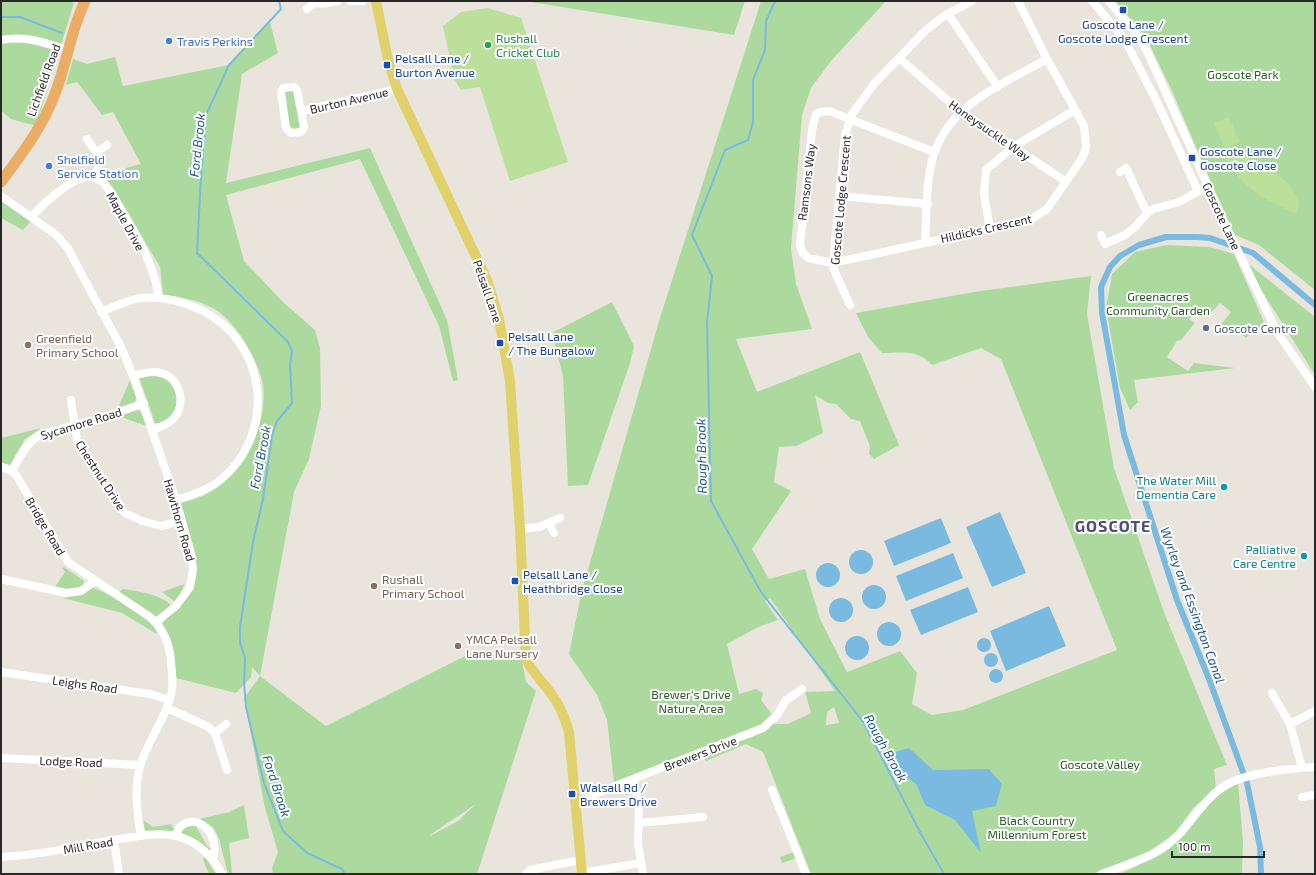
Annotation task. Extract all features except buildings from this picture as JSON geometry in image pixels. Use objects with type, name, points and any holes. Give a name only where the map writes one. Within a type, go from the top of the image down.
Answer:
[{"type":"highway","name":"Lichfield Road","points":[[1,182],[34,138],[43,122],[56,91],[85,1]]},
{"type":"main road","name":"Pelsall Lane","points":[[376,1],[388,60],[397,89],[487,280],[499,319],[510,381],[520,529],[526,659],[533,672],[553,696],[565,716],[569,732],[582,874]]},
{"type":"street","points":[[307,9],[315,2],[321,4],[338,1]]},
{"type":"street","points":[[350,1],[363,1]]},
{"type":"street","name":"Goscote Lodge Crescent","points":[[850,305],[834,270],[833,263],[845,135],[850,120],[860,102],[874,84],[925,31],[948,14],[972,1]]},
{"type":"street","name":"Hildicks Crescent","points":[[833,263],[1030,220],[1047,209],[1083,157],[1086,147],[1084,126],[1047,59],[1018,1]]},
{"type":"street","name":"Goscote Lane","points":[[1092,1],[1109,19],[1125,40],[1157,102],[1198,191]]},
{"type":"street","name":"Goscote Lane","points":[[1109,1],[1134,31],[1147,51],[1208,186],[1277,332],[1315,387]]},
{"type":"street","points":[[948,14],[998,87]]},
{"type":"street","points":[[1,40],[15,37],[30,38],[68,50]]},
{"type":"street","name":"Honeysuckle Way","points":[[899,58],[960,111],[1065,181]]},
{"type":"street","points":[[925,242],[930,178],[934,152],[946,128],[960,111],[980,97],[1047,59]]},
{"type":"street","name":"Burton Avenue","points":[[294,87],[297,90],[302,111],[303,129],[301,132],[289,132],[286,128],[281,92],[283,88],[294,87]]},
{"type":"street","name":"Burton Avenue","points":[[302,111],[397,89]]},
{"type":"street","points":[[1157,102],[1168,96]]},
{"type":"street","points":[[990,229],[984,194],[986,170],[1013,146],[1075,110]]},
{"type":"street","name":"Ramsons Way","points":[[833,263],[808,258],[803,253],[800,245],[803,208],[816,114],[829,111],[850,120]]},
{"type":"street","points":[[850,120],[934,152]]},
{"type":"street","points":[[32,216],[46,202],[72,183],[81,179],[95,178],[99,161],[97,152],[87,139]]},
{"type":"street","points":[[97,152],[107,145]]},
{"type":"street","points":[[1120,172],[1126,168],[1147,213]]},
{"type":"street","name":"Maple Drive","points":[[95,178],[104,183],[115,199],[147,258],[158,289],[158,298]]},
{"type":"street","points":[[1101,235],[1106,244],[1113,241],[1136,226],[1147,213],[1153,209],[1179,202],[1208,186]]},
{"type":"street","name":"Hawthorn Road","points":[[1,196],[32,216],[55,234],[67,247],[122,349],[144,403],[176,500],[193,570],[190,587],[176,606],[156,622]]},
{"type":"street","points":[[839,196],[928,204]]},
{"type":"street","points":[[101,312],[133,299],[158,298],[175,300],[212,315],[225,326],[241,344],[252,366],[258,385],[259,409],[254,432],[245,450],[232,468],[215,484],[200,492],[176,500]]},
{"type":"street","points":[[134,376],[153,372],[164,374],[173,381],[180,394],[180,405],[172,420],[153,430]]},
{"type":"street","name":"Chestnut Drive","points":[[71,400],[78,440],[125,513],[142,522],[161,526],[181,521]]},
{"type":"street","name":"Sycamore Road","points":[[12,471],[28,443],[33,438],[144,403]]},
{"type":"street","points":[[1,467],[12,471]]},
{"type":"street","name":"Bridge Road","points":[[12,471],[68,562],[156,622]]},
{"type":"street","points":[[520,529],[539,527],[560,518]]},
{"type":"street","points":[[549,523],[554,532]]},
{"type":"street","points":[[1,579],[66,593],[81,591],[95,581]]},
{"type":"street","points":[[141,836],[136,803],[140,765],[168,704],[172,682],[169,647],[156,622]]},
{"type":"street","name":"Leighs Road","points":[[1,672],[150,694],[207,726],[215,733]]},
{"type":"street","name":"Brewers Drive","points":[[591,801],[590,796],[763,728],[778,714],[785,701],[802,689]]},
{"type":"street","points":[[1272,693],[1290,724],[1302,768]]},
{"type":"street","points":[[1290,724],[1315,711]]},
{"type":"street","points":[[226,724],[215,733],[226,770]]},
{"type":"street","name":"Lodge Road","points":[[1,758],[140,765]]},
{"type":"street","points":[[1102,874],[1150,856],[1160,849],[1180,833],[1209,798],[1227,784],[1250,776],[1315,767]]},
{"type":"street","points":[[633,779],[639,805],[638,843],[643,874]]},
{"type":"street","points":[[772,790],[806,874]]},
{"type":"street","points":[[1302,796],[1315,794]]},
{"type":"street","points":[[639,823],[675,816],[703,817]]},
{"type":"street","points":[[176,836],[179,828],[187,823],[195,823],[208,828],[215,844],[213,859],[222,874]]},
{"type":"street","name":"Mill Road","points":[[1,857],[25,856],[141,836],[176,836],[186,839],[205,851],[213,859]]},
{"type":"street","points":[[114,840],[119,874]]},
{"type":"street","points":[[526,874],[530,870],[580,860]]},
{"type":"street","points":[[582,874],[641,863]]},
{"type":"green space","points":[[1,1],[70,1],[74,3],[36,126],[11,119],[1,111]]},
{"type":"green space","points":[[525,1],[745,1],[734,35]]},
{"type":"green space","points":[[761,1],[886,1],[831,61],[811,88],[802,115],[791,248],[796,284],[812,329],[736,339],[757,392],[860,352],[899,445],[874,459],[869,454],[870,446],[860,421],[851,419],[836,404],[828,403],[815,395],[823,433],[796,446],[779,447],[774,482],[791,491],[752,549],[769,579],[805,569],[820,619],[847,672],[900,651],[917,673],[912,704],[932,715],[963,710],[1117,650],[1001,359],[981,348],[932,365],[921,356],[915,354],[882,353],[868,337],[856,313],[974,292],[1091,276],[1087,314],[1114,468],[1165,615],[1227,765],[1214,769],[1216,789],[1193,808],[1176,832],[1150,851],[1092,874],[811,874],[763,752],[746,744],[706,761],[702,756],[771,724],[788,724],[811,713],[805,692],[835,691],[770,598],[765,601],[778,620],[758,627],[727,644],[739,694],[756,689],[763,693],[761,700],[773,716],[765,723],[614,782],[607,720],[597,695],[569,654],[581,594],[659,321]],"holes":[[[834,707],[839,723],[826,725],[827,712]]]},
{"type":"green space","name":"Goscote Park","points":[[1115,1],[1315,1],[1315,290],[1259,245],[1233,234],[1172,91],[1145,35]]},
{"type":"green space","points":[[488,8],[521,18],[568,162],[510,181],[480,87],[461,90],[454,79],[443,26],[461,12]]},
{"type":"green space","points":[[270,22],[278,53],[242,74],[226,183],[370,148],[447,320],[458,380],[453,381],[439,326],[360,159],[226,195],[244,261],[284,303],[315,330],[320,348],[321,406],[309,459],[294,492],[260,676],[252,667],[251,677],[236,693],[176,678],[171,644],[162,624],[195,576],[180,503],[203,496],[217,487],[230,476],[250,449],[261,418],[263,385],[258,368],[247,345],[224,316],[213,308],[201,303],[163,294],[160,267],[112,186],[100,175],[141,164],[113,112],[102,115],[77,82],[66,85],[73,59],[87,64],[115,57],[123,86],[229,65]]},
{"type":"green space","points":[[293,89],[301,125],[298,130],[292,130],[289,128],[284,90]]},
{"type":"green space","points":[[1229,117],[1240,142],[1225,148],[1214,123]]},
{"type":"green space","points":[[1235,151],[1244,151],[1288,183],[1299,199],[1297,214],[1263,197],[1238,176],[1223,154]]},
{"type":"green space","points":[[1,201],[31,221],[23,230],[1,218]]},
{"type":"green space","name":"Greenacres Community Garden","points":[[1166,245],[1209,247],[1234,254],[1264,322],[1246,338],[1235,329],[1230,335],[1220,326],[1231,312],[1220,303],[1208,316],[1203,312],[1199,317],[1194,313],[1189,319],[1195,323],[1181,340],[1177,341],[1167,357],[1188,371],[1194,363],[1235,368],[1134,380],[1138,402],[1130,410],[1120,388],[1106,308],[1112,274],[1135,252]]},
{"type":"green space","points":[[1241,258],[1315,317],[1315,375]]},
{"type":"green space","points":[[612,302],[634,346],[630,363],[588,485],[568,486],[563,376],[552,333]]},
{"type":"green space","points":[[157,375],[168,379],[177,396],[177,406],[175,411],[172,415],[160,423],[155,423],[139,377]]},
{"type":"green space","points":[[130,380],[136,397],[135,403],[118,408]]},
{"type":"green space","points":[[137,410],[142,412],[147,426],[118,416]]},
{"type":"green space","points":[[41,428],[24,440],[10,465],[1,462],[1,438]]},
{"type":"green space","points":[[64,567],[84,581],[83,585],[73,590],[55,587],[65,572],[62,568]]},
{"type":"green space","points":[[184,584],[179,600],[174,601],[162,592]]},
{"type":"green space","points":[[93,588],[116,599],[133,610],[154,627],[157,634],[122,613],[63,598],[79,595]]},
{"type":"green space","points":[[123,589],[154,595],[166,601],[171,605],[171,607],[157,617],[120,594],[120,591]]},
{"type":"green space","points":[[520,651],[526,682],[536,691],[477,874],[273,874],[272,868],[278,852],[265,808],[244,698],[260,676],[326,726],[473,652]],"holes":[[[476,804],[458,821],[430,836]]]},
{"type":"green space","points":[[1238,783],[1243,842],[1242,874],[1120,874],[1153,858],[1184,836],[1211,799]]},
{"type":"green space","points":[[244,805],[249,838],[229,843],[232,873],[228,874],[219,838],[213,827],[199,819],[229,812]]},
{"type":"green space","points":[[143,820],[153,827],[171,824],[174,829],[172,832],[148,831],[145,830]]},
{"type":"green space","points":[[196,826],[207,846],[211,849],[210,851],[197,841],[181,833],[183,828]]},
{"type":"green space","points":[[794,852],[797,858],[782,863],[780,857]]},
{"type":"green space","points":[[206,858],[216,874],[209,874],[203,860]]},
{"type":"water","points":[[1000,512],[1026,573],[992,587],[966,527]]},
{"type":"water","points":[[941,518],[951,543],[894,566],[884,541]]},
{"type":"water","points":[[861,550],[870,553],[873,562],[870,571],[861,574],[852,571],[849,562],[852,553]]},
{"type":"water","points":[[953,553],[963,578],[906,601],[896,576]]},
{"type":"water","points":[[828,563],[837,566],[840,575],[837,584],[828,587],[819,584],[816,575],[819,566]]},
{"type":"water","points":[[874,585],[883,588],[886,597],[883,606],[874,609],[865,606],[862,597],[865,588]]},
{"type":"water","points":[[968,587],[978,612],[921,635],[910,610]]},
{"type":"water","points":[[841,598],[850,601],[853,610],[850,619],[841,622],[832,619],[829,610],[832,601]]},
{"type":"water","points":[[1049,606],[1066,646],[1006,671],[990,631]]},
{"type":"water","points":[[889,622],[898,625],[901,634],[898,643],[889,646],[880,643],[877,634],[880,625]]},
{"type":"water","points":[[857,636],[866,639],[869,648],[866,657],[857,660],[848,657],[845,648],[848,639]]},
{"type":"water","points":[[984,638],[989,640],[991,645],[989,650],[984,652],[979,650],[977,645],[979,640]]},
{"type":"water","points":[[991,653],[996,655],[998,660],[996,665],[991,667],[986,665],[984,660],[986,655]]},
{"type":"water","points":[[996,669],[1001,671],[1003,676],[1001,681],[996,683],[991,681],[989,676],[991,671]]},
{"type":"water","points":[[909,748],[933,770],[989,769],[1002,784],[996,806],[972,811],[981,853],[955,820],[925,805],[916,784],[895,768],[889,754]]},
{"type":"waterway","name":"Ford Brook","points":[[279,1],[281,9],[229,65],[206,115],[197,253],[288,342],[292,351],[290,365],[292,403],[277,421],[272,436],[263,499],[253,542],[240,627],[240,643],[245,658],[244,682],[246,707],[264,783],[283,831],[307,853],[342,869],[345,874]]},
{"type":"waterway","name":"Rough Brook","points":[[775,1],[766,21],[765,50],[753,80],[753,122],[748,140],[725,150],[692,235],[712,276],[707,323],[711,501],[761,592],[864,723],[921,834],[944,874]]},
{"type":"waterway","name":"Ford Brook","points":[[1,17],[20,17],[62,33]]},
{"type":"waterway","name":"Wyrley and Essington Canal","points":[[1261,874],[1260,847],[1247,783],[1209,679],[1177,600],[1124,435],[1102,313],[1101,287],[1110,267],[1120,256],[1139,245],[1166,237],[1210,238],[1253,253],[1315,305]]},
{"type":"place","name":"Goscote Lane / Goscote Lodge Crescent","points":[[1123,10]]},
{"type":"place","name":"Travis Perkins","points":[[169,41]]},
{"type":"place","name":"Rushall Cricket Club","points":[[488,45]]},
{"type":"place","name":"Pelsall Lane / Burton Avenue","points":[[387,65]]},
{"type":"place","name":"Goscote Lane / Goscote Close","points":[[1192,158]]},
{"type":"place","name":"Shelfield Service Station","points":[[49,166]]},
{"type":"place","name":"Goscote Centre","points":[[1206,328]]},
{"type":"place","name":"Pelsall Lane / The Bungalow","points":[[500,343]]},
{"type":"place","name":"Greenfield Primary School","points":[[28,345]]},
{"type":"place","name":"The Water Mill Dementia Care","points":[[1224,487]]},
{"type":"place","name":"Palliative Care Centre","points":[[1304,556]]},
{"type":"place","name":"Pelsall Lane / Heathbridge Close","points":[[515,581]]},
{"type":"place","name":"Rushall Primary School","points":[[374,586]]},
{"type":"place","name":"YMCA Pelsall Lane Nursery","points":[[458,646]]},
{"type":"place","name":"Walsall Rd / Brewers Drive","points":[[572,794]]},
{"type":"district","name":"GOSCOTE","points":[[1113,525]]},
{"type":"park label","name":"Brewer's Drive Nature Area","points":[[691,701]]},
{"type":"park label","name":"Goscote Valley","points":[[1100,764]]},
{"type":"park label","name":"Black Country Millennium Forest","points":[[1037,827]]}]
